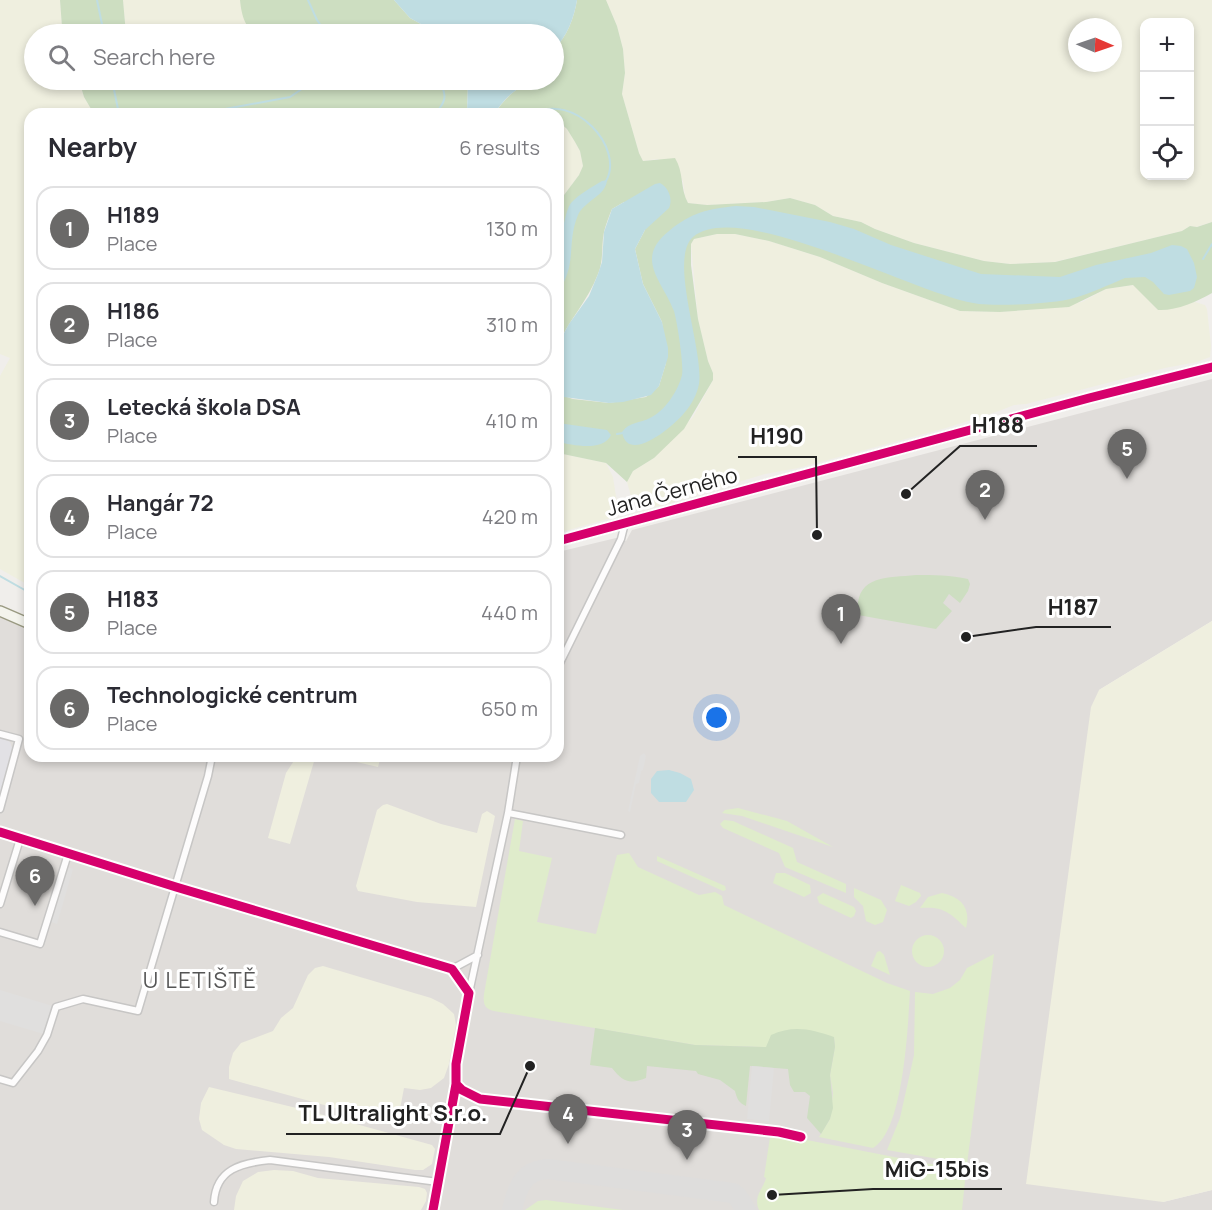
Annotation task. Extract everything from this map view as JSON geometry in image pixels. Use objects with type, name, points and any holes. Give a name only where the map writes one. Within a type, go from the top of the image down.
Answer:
[{"type":"street","name":"Jana Černého","points":[[564,539],[1078,400],[1212,367]]},
{"type":"street","points":[[564,655],[621,540],[625,523]]},
{"type":"street","points":[[0,611],[24,621]]},
{"type":"street","points":[[0,734],[20,739],[0,809]]},
{"type":"street","points":[[0,1079],[13,1083],[38,1051],[47,1035],[56,1007],[84,999],[138,1011],[211,762]]},
{"type":"street","points":[[433,1210],[456,1084],[456,1064],[469,993],[508,813],[516,762]]},
{"type":"street","points":[[508,813],[621,835]]},
{"type":"street","points":[[0,832],[452,969],[469,993]]},
{"type":"street","points":[[0,904],[20,839]]},
{"type":"street","points":[[0,932],[40,944],[68,854]]},
{"type":"street","points":[[452,969],[478,955]]},
{"type":"street","points":[[456,1084],[462,1090],[480,1099],[636,1115],[779,1132],[801,1137]]},
{"type":"street","points":[[214,1202],[215,1190],[222,1178],[232,1169],[250,1162],[270,1160],[438,1182]]},
{"type":"shaded area","points":[[1212,379],[1212,621],[1099,690],[1163,1202],[1212,1190],[1212,1210],[0,1210],[0,617],[24,627],[24,762],[564,762],[564,551],[616,538],[626,541],[632,530]]},
{"type":"shaded area","points":[[0,737],[10,742],[13,751],[0,793]]},
{"type":"shaded area","points":[[644,753],[646,756],[643,770],[639,783],[636,784],[630,812],[628,811],[640,756]]},
{"type":"shaded area","points":[[68,867],[73,869],[57,924],[51,922]]},
{"type":"shaded area","points":[[0,990],[56,1007],[47,1035],[0,1021]]},
{"type":"shaded area","points":[[752,1066],[774,1068],[769,1121],[747,1119]]},
{"type":"green space","points":[[0,0],[60,0],[62,24],[24,24],[24,90],[82,90],[90,108],[24,108],[24,583],[0,569],[0,376],[10,358],[0,354]]},
{"type":"green space","points":[[60,0],[123,0],[125,24],[62,24]]},
{"type":"green space","points":[[123,0],[240,0],[245,20],[249,24],[125,24]]},
{"type":"green space","points":[[240,0],[394,0],[410,18],[421,24],[246,24]]},
{"type":"green space","points":[[577,0],[606,0],[617,26],[623,49],[625,73],[622,94],[639,153],[643,161],[675,158],[688,203],[707,205],[766,202],[790,198],[815,205],[833,216],[861,222],[914,243],[984,261],[1010,264],[1055,262],[1212,222],[1212,293],[1186,305],[1158,310],[1133,285],[1106,289],[1069,307],[1000,312],[960,311],[882,283],[820,257],[769,241],[735,234],[717,234],[694,239],[691,244],[691,265],[698,319],[713,380],[684,429],[654,458],[633,471],[627,482],[606,463],[564,454],[564,396],[609,403],[646,397],[659,386],[666,363],[662,322],[643,284],[635,249],[645,230],[624,202],[612,209],[604,232],[598,274],[564,333],[564,195],[583,166],[580,151],[564,126],[564,108],[499,108],[517,90],[564,90],[564,37],[574,14]]},
{"type":"green space","points":[[606,0],[1212,0],[1212,222],[1054,262],[1010,264],[984,261],[914,243],[861,222],[833,216],[815,205],[790,198],[766,202],[706,205],[688,203],[683,181],[658,159],[643,161],[639,153],[622,94],[625,73],[623,49],[617,26]]},
{"type":"green space","points":[[82,90],[468,90],[467,108],[90,108]]},
{"type":"green space","points":[[564,126],[580,151],[583,166],[564,195]]},
{"type":"green space","points":[[717,234],[735,234],[769,241],[820,257],[882,283],[960,311],[1000,312],[1037,309],[1082,302],[1106,289],[1134,285],[1158,310],[1195,302],[1205,305],[1211,346],[1210,357],[1026,404],[1014,405],[946,428],[798,468],[765,474],[664,505],[638,508],[627,482],[633,471],[654,458],[693,417],[713,380],[698,319],[691,244],[694,239]]},
{"type":"green space","points":[[564,454],[606,463],[613,477],[617,503],[614,517],[564,531]]},
{"type":"green space","points":[[916,575],[968,579],[970,584],[960,603],[949,594],[943,603],[952,611],[936,629],[858,615],[861,592],[874,581]]},
{"type":"green space","points":[[1212,621],[1212,1190],[1163,1202],[1026,1184],[1091,707],[1099,690]]},
{"type":"green space","points":[[293,762],[314,762],[290,844],[268,838],[286,773]]},
{"type":"green space","points":[[357,762],[379,762],[378,767]]},
{"type":"green space","points":[[387,804],[441,824],[477,833],[482,814],[487,811],[495,816],[476,907],[417,902],[358,891],[356,886],[377,810]]},
{"type":"green space","points":[[738,808],[787,821],[833,847],[742,816],[722,813],[725,810]]},
{"type":"green space","points":[[515,819],[523,821],[519,851],[552,858],[537,922],[596,934],[617,855],[629,853],[638,867],[699,895],[715,892],[722,896],[724,905],[887,983],[910,991],[906,1051],[898,1100],[892,1121],[883,1138],[873,1148],[819,1137],[830,1119],[833,1093],[830,1075],[835,1047],[834,1037],[766,1047],[695,1045],[488,1009],[484,1003],[484,994]]},
{"type":"green space","points":[[724,820],[733,821],[793,848],[797,862],[846,884],[846,893],[785,867],[779,853],[723,828],[720,824]]},
{"type":"green space","points":[[657,856],[725,886],[726,890],[723,891],[657,861]]},
{"type":"green space","points":[[776,873],[785,873],[810,885],[811,893],[804,897],[773,883]]},
{"type":"green space","points":[[901,885],[920,893],[921,896],[909,906],[895,901]]},
{"type":"green space","points":[[854,888],[881,900],[887,910],[883,922],[875,925],[866,921],[863,906],[854,897]]},
{"type":"green space","points":[[823,893],[854,907],[856,911],[854,916],[851,918],[819,903],[817,897]]},
{"type":"green space","points":[[942,893],[955,897],[963,905],[967,915],[966,928],[941,909],[920,908],[928,897]]},
{"type":"green space","points":[[928,935],[939,940],[944,951],[939,962],[928,967],[917,962],[912,951],[917,940]]},
{"type":"green space","points":[[880,951],[884,955],[890,975],[871,966],[877,952]]},
{"type":"green space","points":[[994,954],[967,1164],[887,1150],[900,1118],[914,1055],[915,992],[933,994],[950,988],[960,980],[967,968]]},
{"type":"green space","points":[[323,966],[431,998],[443,1004],[454,1014],[456,1025],[444,1078],[431,1088],[420,1090],[404,1088],[397,1125],[229,1079],[229,1067],[233,1053],[241,1043],[273,1031],[281,1018],[293,1008],[308,975],[315,968]]},
{"type":"green space","points":[[595,1028],[695,1045],[766,1047],[771,1035],[795,1029],[810,1030],[834,1037],[835,1047],[830,1075],[833,1108],[830,1119],[821,1134],[807,1118],[810,1096],[805,1092],[794,1092],[790,1085],[788,1069],[750,1066],[746,1106],[739,1100],[735,1091],[720,1080],[698,1074],[696,1071],[647,1066],[646,1078],[635,1081],[626,1080],[612,1068],[590,1065]]},
{"type":"green space","points":[[209,1087],[309,1111],[432,1145],[435,1149],[432,1164],[423,1170],[415,1170],[329,1157],[236,1149],[224,1145],[202,1130],[199,1119],[201,1103]]},
{"type":"green space","points":[[776,1134],[966,1171],[962,1210],[759,1210],[757,1201],[766,1178],[764,1177],[770,1137]]},
{"type":"green space","points":[[293,1171],[318,1178],[419,1187],[425,1189],[427,1193],[426,1201],[421,1210],[234,1210],[236,1196],[243,1181],[258,1172]]},
{"type":"green space","points":[[546,1200],[623,1210],[525,1210],[538,1201]]},
{"type":"water","points":[[394,0],[577,0],[574,14],[564,37],[564,24],[421,24],[410,18]]},
{"type":"water","points":[[468,90],[516,90],[498,108],[467,108]]},
{"type":"water","points":[[607,180],[606,186],[578,215],[570,263],[564,282],[564,226],[568,210],[571,203],[602,181]]},
{"type":"water","points":[[660,183],[666,188],[671,201],[669,208],[645,230],[635,249],[643,284],[662,322],[668,348],[668,357],[659,386],[651,395],[623,402],[609,403],[564,397],[564,333],[589,296],[598,274],[602,262],[604,232],[612,209]]},
{"type":"water","points":[[736,206],[754,207],[830,222],[854,229],[891,245],[981,274],[1060,277],[1096,265],[1151,253],[1172,245],[1187,249],[1194,263],[1197,277],[1194,288],[1190,291],[1169,295],[1164,294],[1145,277],[1125,278],[1087,294],[1054,302],[979,304],[916,285],[789,239],[749,230],[716,228],[693,237],[686,248],[684,264],[688,306],[699,369],[697,391],[688,409],[663,433],[642,444],[633,445],[626,441],[622,432],[628,426],[650,418],[661,411],[674,394],[682,375],[674,311],[654,270],[653,251],[669,231],[685,220],[709,210]]},
{"type":"water","points":[[564,424],[607,430],[611,435],[601,444],[579,446],[564,443]]},
{"type":"water","points":[[669,770],[691,779],[694,790],[686,802],[659,802],[651,793],[651,779],[657,771]]},
{"type":"waterway","points":[[97,0],[102,24]]},
{"type":"waterway","points":[[308,0],[320,24]]},
{"type":"waterway","points":[[114,90],[118,108]]},
{"type":"waterway","points":[[230,108],[290,97],[300,90]]},
{"type":"waterway","points":[[440,108],[443,102],[444,90]]},
{"type":"waterway","points":[[564,110],[579,116],[592,126],[602,139],[608,153],[610,168],[606,181]]},
{"type":"waterway","points":[[1203,259],[1212,244]]},
{"type":"waterway","points":[[617,434],[623,433]]},
{"type":"waterway","points":[[0,576],[24,590]]},
{"type":"taxiway","points":[[512,1210],[522,1182],[533,1173],[548,1169],[733,1193],[746,1210]]},
{"type":"cycle path","points":[[564,539],[1212,367]]},
{"type":"cycle path","points":[[0,832],[452,969],[469,993],[456,1064],[456,1084],[433,1210]]},
{"type":"cycle path","points":[[456,1084],[462,1090],[480,1099],[779,1132],[801,1137]]},
{"type":"place","name":"H183","points":[[1127,479]]},
{"type":"place","name":"H188","points":[[906,494]]},
{"type":"place","name":"H186","points":[[985,520]]},
{"type":"place","name":"H190","points":[[817,535]]},
{"type":"place","name":"H187","points":[[966,637]]},
{"type":"place","name":"H189","points":[[841,644]]},
{"type":"place","name":"Technologické centrum","points":[[35,906]]},
{"type":"place","name":"TL Ultralight S.r.o.","points":[[530,1066]]},
{"type":"place","name":"Hangár 72","points":[[568,1144]]},
{"type":"place","name":"Letecká škola DSA","points":[[687,1160]]},
{"type":"place","name":"MiG-15bis","points":[[772,1195]]},
{"type":"district","name":"U LETIŠTĚ","points":[[200,980]]}]
